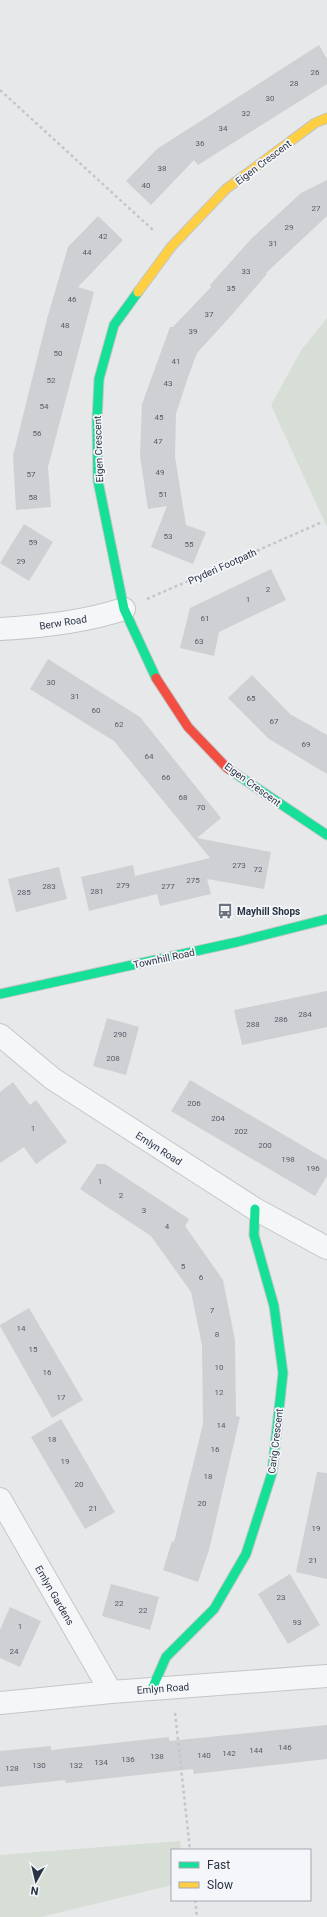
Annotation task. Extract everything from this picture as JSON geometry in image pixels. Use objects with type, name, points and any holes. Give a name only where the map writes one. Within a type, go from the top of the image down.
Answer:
[{"type":"street","name":"Eigen Crescent","points":[[327,118],[315,123],[226,189],[171,247],[114,325],[99,379],[97,420],[98,481],[124,609],[153,673],[188,727],[227,768],[327,835]]},
{"type":"street","name":"Berw Road","points":[[0,629],[31,627],[109,614],[124,609]]},
{"type":"street","name":"Townhill Road","points":[[0,994],[237,942],[327,919]]},
{"type":"street","name":"Emlyn Road","points":[[0,1035],[53,1079],[256,1209],[327,1248]]},
{"type":"street","name":"Carig Crescent","points":[[163,1688],[166,1657],[214,1609],[246,1554],[272,1473],[283,1373],[274,1306],[254,1235],[256,1209]]},
{"type":"street","name":"Emlyn Gardens","points":[[0,1499],[111,1692]]},
{"type":"street","name":"Emlyn Road","points":[[0,1703],[111,1692],[327,1676]]},
{"type":"path","points":[[0,90],[171,247]]},
{"type":"path","name":"Pryderi Footpath","points":[[124,609],[320,523]]},
{"type":"path","points":[[163,1688],[190,1849]]},
{"type":"path","points":[[195,1901],[197,1917]]},
{"type":"shaded area","points":[[327,318],[327,527],[271,405],[302,349]]},
{"type":"shaded area","points":[[180,1841],[181,1849],[171,1849],[171,1885],[41,1917],[0,1917],[0,1855]]},
{"type":"building","points":[[319,45],[327,59],[327,84],[198,165],[194,160],[151,205],[126,181],[157,149]]},
{"type":"building","points":[[327,180],[327,216],[266,273],[267,274],[197,353],[188,377],[176,414],[175,457],[186,525],[206,532],[193,564],[151,547],[167,506],[148,509],[140,456],[142,404],[170,327],[173,327],[211,287],[210,285],[252,238],[301,193]]},
{"type":"building","points":[[98,216],[123,240],[78,287],[94,292],[48,467],[51,507],[16,510],[13,456],[47,319],[68,247]]},
{"type":"building","points":[[24,524],[53,542],[29,581],[0,563]]},
{"type":"building","points":[[271,569],[286,600],[219,632],[214,656],[180,648],[190,608]]},
{"type":"building","points":[[48,659],[140,717],[221,818],[197,838],[271,852],[264,889],[207,879],[211,894],[160,906],[157,894],[89,911],[81,877],[133,865],[135,876],[210,858],[114,741],[30,689]]},
{"type":"building","points":[[252,675],[290,714],[327,735],[327,774],[269,739],[228,698]]},
{"type":"building","points":[[59,867],[67,899],[16,912],[8,879]]},
{"type":"building","points":[[327,991],[327,1027],[242,1045],[234,1010]]},
{"type":"building","points":[[107,1018],[139,1027],[126,1075],[93,1066]]},
{"type":"building","points":[[190,1080],[327,1160],[327,1176],[315,1196],[171,1111]]},
{"type":"building","points":[[13,1082],[30,1105],[36,1100],[67,1142],[36,1164],[24,1147],[0,1163],[0,1092]]},
{"type":"building","points":[[97,1164],[105,1164],[189,1219],[185,1226],[223,1280],[235,1340],[236,1416],[240,1417],[209,1550],[198,1582],[163,1570],[172,1541],[174,1542],[203,1424],[202,1345],[191,1292],[151,1236],[80,1189]]},
{"type":"building","points":[[29,1308],[83,1400],[52,1418],[0,1326]]},
{"type":"building","points":[[61,1419],[115,1512],[85,1529],[31,1437]]},
{"type":"building","points":[[317,1472],[327,1473],[327,1579],[296,1572]]},
{"type":"building","points":[[290,1574],[320,1625],[288,1644],[258,1594]]},
{"type":"building","points":[[111,1584],[159,1597],[150,1630],[102,1616]]},
{"type":"building","points":[[10,1607],[41,1621],[20,1667],[0,1658],[0,1630]]},
{"type":"building","points":[[327,1725],[327,1759],[194,1774],[193,1769],[66,1783],[65,1780],[0,1787],[0,1751],[51,1746],[51,1750],[169,1737],[169,1741]]},
{"type":"traffic: fast","points":[[138,292],[114,325],[99,379],[97,420],[98,481],[124,609],[156,678]]},
{"type":"traffic: fast","points":[[233,772],[327,835]]},
{"type":"traffic: fast","points":[[0,994],[237,942],[327,919]]},
{"type":"traffic: fast","points":[[152,1689],[166,1657],[214,1609],[246,1554],[272,1473],[283,1373],[274,1306],[254,1235],[255,1209]]},
{"type":"traffic: slow","points":[[138,292],[171,247],[226,189],[315,123],[327,118]]},
{"type":"traffic: jam","points":[[156,678],[188,727],[227,768],[233,772]]},
{"type":"place","name":"Mayhill Shops","points":[[225,911]]}]
